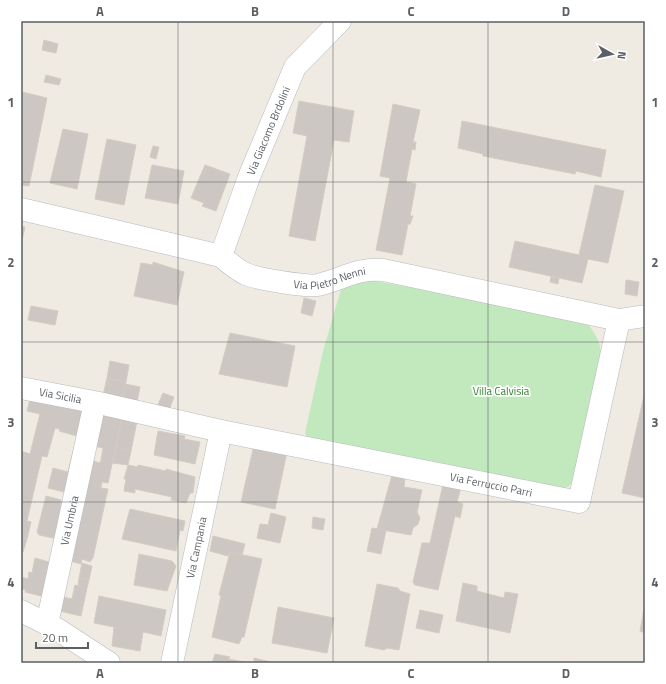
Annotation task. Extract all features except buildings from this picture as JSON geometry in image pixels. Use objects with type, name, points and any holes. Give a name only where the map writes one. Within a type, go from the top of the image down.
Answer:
[{"type":"street","name":"Via Giacomo Brdolini","points":[[221,256],[249,177],[294,67],[340,21]]},
{"type":"street","name":"Via Pietro Nenni","points":[[21,209],[221,256],[247,275],[304,285],[316,285],[367,269],[383,270],[619,320],[645,316]]},
{"type":"street","name":"Via Ferruccio Parri","points":[[221,431],[579,502],[619,320]]},
{"type":"street","name":"Via Sicilia","points":[[21,388],[96,409],[221,431]]},
{"type":"street","name":"Via Umbria","points":[[47,624],[96,409]]},
{"type":"street","name":"Via Campania","points":[[172,663],[221,431]]},
{"type":"street","points":[[21,611],[47,624],[109,663]]},
{"type":"green space","name":"Villa Calvisia","points":[[364,279],[537,311],[587,323],[600,346],[601,363],[575,479],[568,487],[558,489],[308,439],[305,433],[323,351],[342,286]]}]
